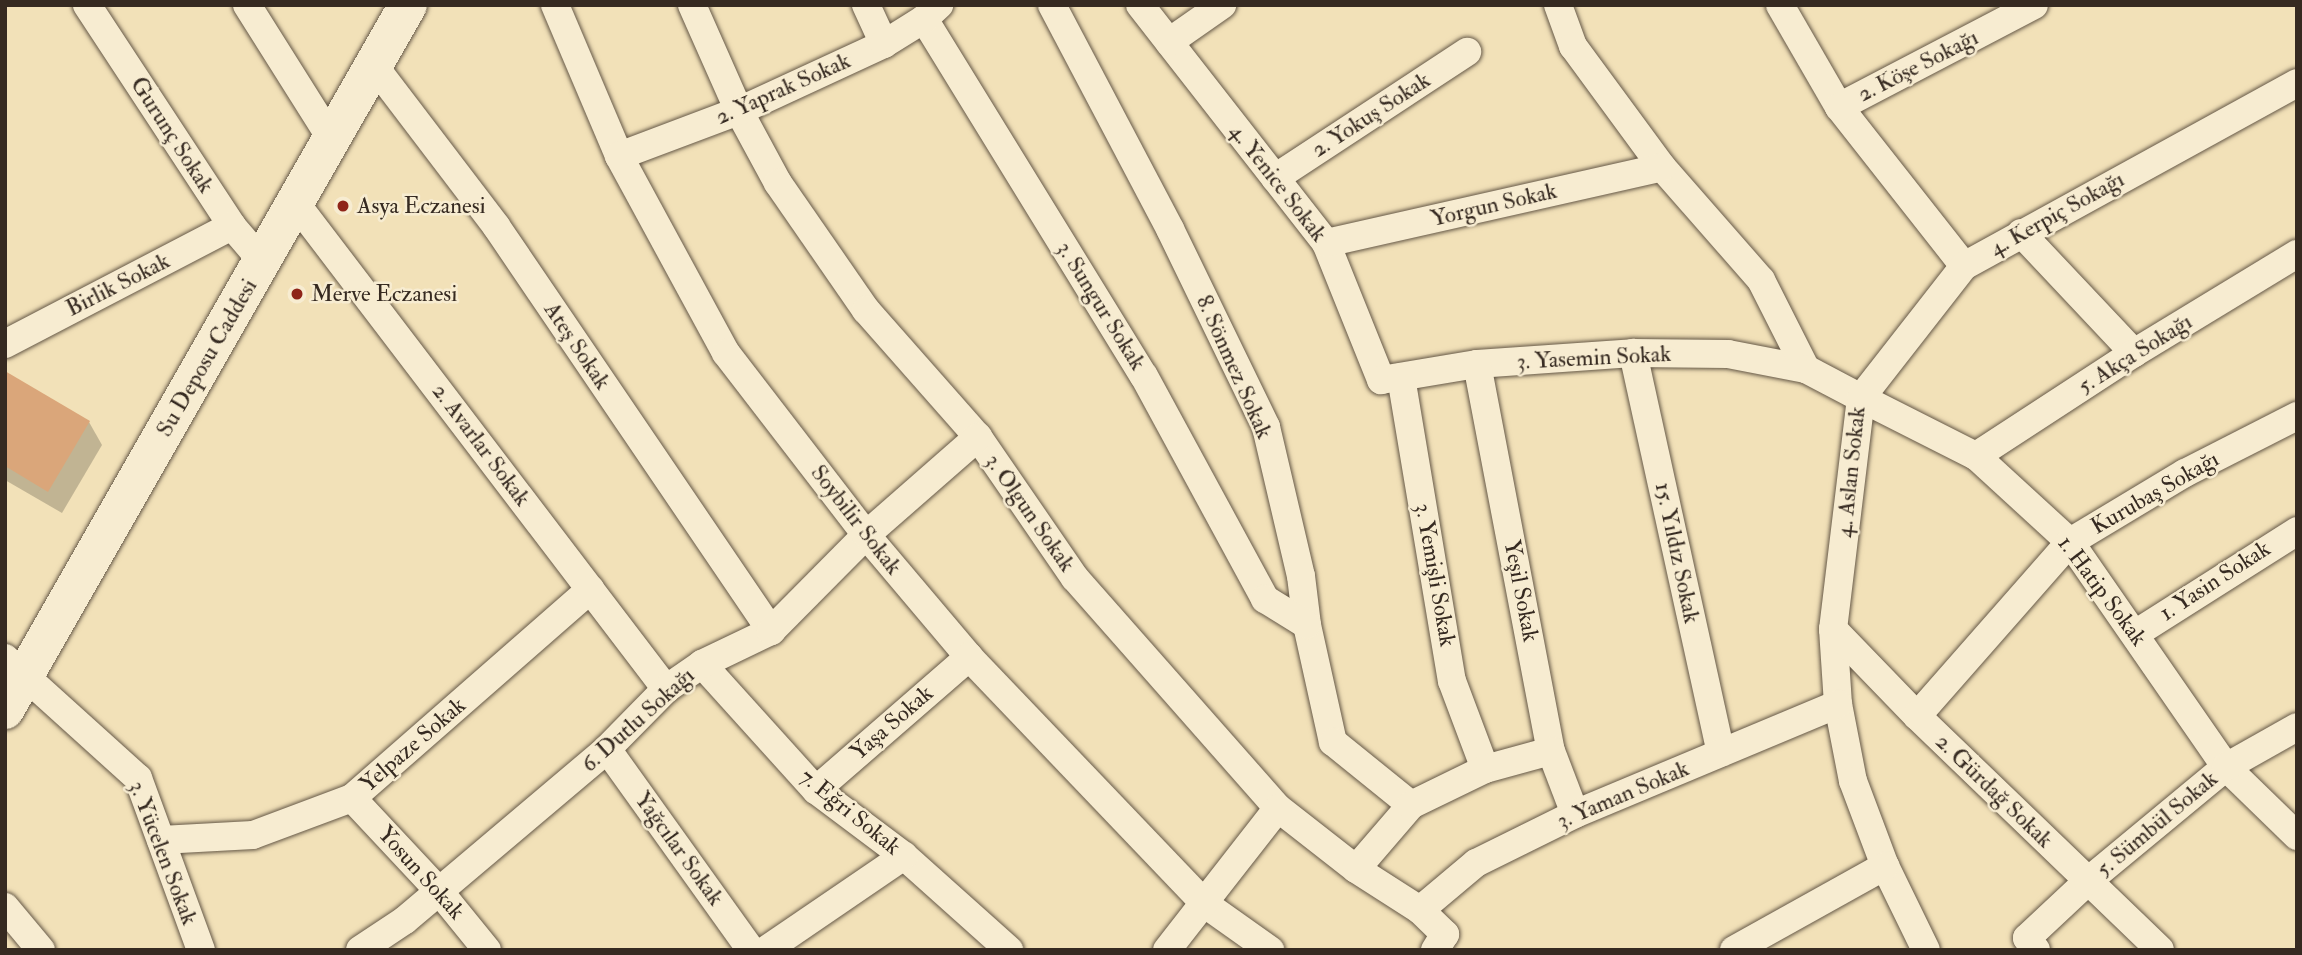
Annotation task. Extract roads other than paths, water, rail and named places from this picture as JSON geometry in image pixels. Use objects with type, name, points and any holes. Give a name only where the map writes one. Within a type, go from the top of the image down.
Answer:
[{"type":"main road","name":"Su Deposu Caddesi","points":[[5,710],[16,667],[375,67],[400,10]]},
{"type":"street","name":"Gurunç Sokak","points":[[87,5],[232,226],[261,261]]},
{"type":"street","points":[[247,5],[332,140]]},
{"type":"street","name":"Soybilir Sokak","points":[[555,5],[619,156],[726,353],[866,535],[969,657],[1205,904],[1270,950]]},
{"type":"street","name":"3. Olgun Sokak","points":[[692,5],[739,111],[778,183],[866,310],[978,438],[1075,578],[1278,808],[1356,869],[1420,910],[1445,934],[1435,950]]},
{"type":"street","points":[[866,5],[884,44]]},
{"type":"street","name":"8. Sönmez Sokak","points":[[1052,5],[1170,229],[1266,427],[1301,576],[1307,625],[1333,742],[1411,805]]},
{"type":"street","name":"4. Yenice Sokak","points":[[1140,5],[1326,243],[1391,378]]},
{"type":"street","points":[[1169,42],[1222,5]]},
{"type":"street","points":[[1558,5],[1573,46],[1662,167],[1761,280],[1806,369]]},
{"type":"street","points":[[1780,5],[1839,107],[1964,266]]},
{"type":"street","name":"2. Köşe Sokağı","points":[[1839,107],[2034,5]]},
{"type":"street","name":"2. Yaprak Sokak","points":[[619,156],[739,111],[884,44],[932,12]]},
{"type":"street","name":"3. Sungur Sokak","points":[[932,12],[1144,376],[1265,599],[1307,625]]},
{"type":"street","name":"2. Yokuş Sokak","points":[[1275,178],[1467,52]]},
{"type":"street","name":"Ateş Sokak","points":[[375,67],[496,226],[771,631]]},
{"type":"street","name":"4. Kerpiç Sokağı","points":[[1861,398],[1964,266],[2297,83]]},
{"type":"street","name":"Yorgun Sokak","points":[[1326,243],[1662,167]]},
{"type":"street","name":"2. Avarlar Sokak","points":[[294,201],[666,689]]},
{"type":"street","name":"Birlik Sokak","points":[[5,344],[232,226]]},
{"type":"street","points":[[2021,233],[2134,353]]},
{"type":"street","name":"5. Akça Sokağı","points":[[1976,456],[2134,353],[2297,254]]},
{"type":"street","name":"3. Yasemin Sokak","points":[[1391,378],[1478,365],[1633,353],[1728,354],[1806,369]]},
{"type":"street","name":"15. Yıldız Sokak","points":[[1633,353],[1721,752]]},
{"type":"street","name":"Yeşil Sokak","points":[[1478,365],[1551,751],[1575,814]]},
{"type":"street","name":"4. Aslan Sokak","points":[[1806,369],[1861,398],[1833,629],[1838,704],[1853,781],[1885,866],[1926,950]]},
{"type":"street","name":"3. Yemişli Sokak","points":[[1391,378],[1452,681],[1485,769]]},
{"type":"street","name":"1. Hatip Sokak","points":[[1861,398],[1976,456],[2070,542],[2226,767],[2293,827]]},
{"type":"street","name":"Kurubaş Sokağı","points":[[1916,716],[2070,542],[2185,474],[2297,415]]},
{"type":"street","name":"6. Dutlu Sokağı","points":[[360,950],[405,920],[607,749],[666,689],[702,664],[771,631],[866,535],[978,438]]},
{"type":"street","name":"1. Yasin Sokak","points":[[2135,634],[2297,531]]},
{"type":"street","name":"Yelpaze Sokak","points":[[161,840],[253,835],[352,798],[591,589]]},
{"type":"street","name":"2. Gürdağ Sokak","points":[[1833,629],[1916,716],[2160,950]]},
{"type":"street","name":"Yaşa Sokak","points":[[816,790],[969,657]]},
{"type":"street","name":"7. Eğri Sokak","points":[[702,664],[816,790],[904,856],[1009,950]]},
{"type":"street","name":"3. Yücelen Sokak","points":[[16,667],[138,778],[201,950]]},
{"type":"street","name":"3. Yaman Sokak","points":[[1420,910],[1476,863],[1575,814],[1838,704]]},
{"type":"street","name":"5. Sümbül Sokak","points":[[2036,950],[2027,938],[2088,881],[2226,767],[2297,727]]},
{"type":"street","name":"Yağcılar Sokak","points":[[607,749],[751,950]]},
{"type":"street","points":[[1356,869],[1411,805],[1485,769],[1551,751]]},
{"type":"street","name":"Yosun Sokak","points":[[352,798],[439,891],[487,950]]},
{"type":"street","points":[[1167,950],[1278,808]]},
{"type":"street","points":[[766,950],[904,856]]},
{"type":"street","points":[[1734,950],[1885,866]]},
{"type":"street","points":[[5,907],[41,950]]},
{"type":"place","name":"Asya Eczanesi","points":[[343,206]]},
{"type":"place","name":"Merve Eczanesi","points":[[297,294]]}]
